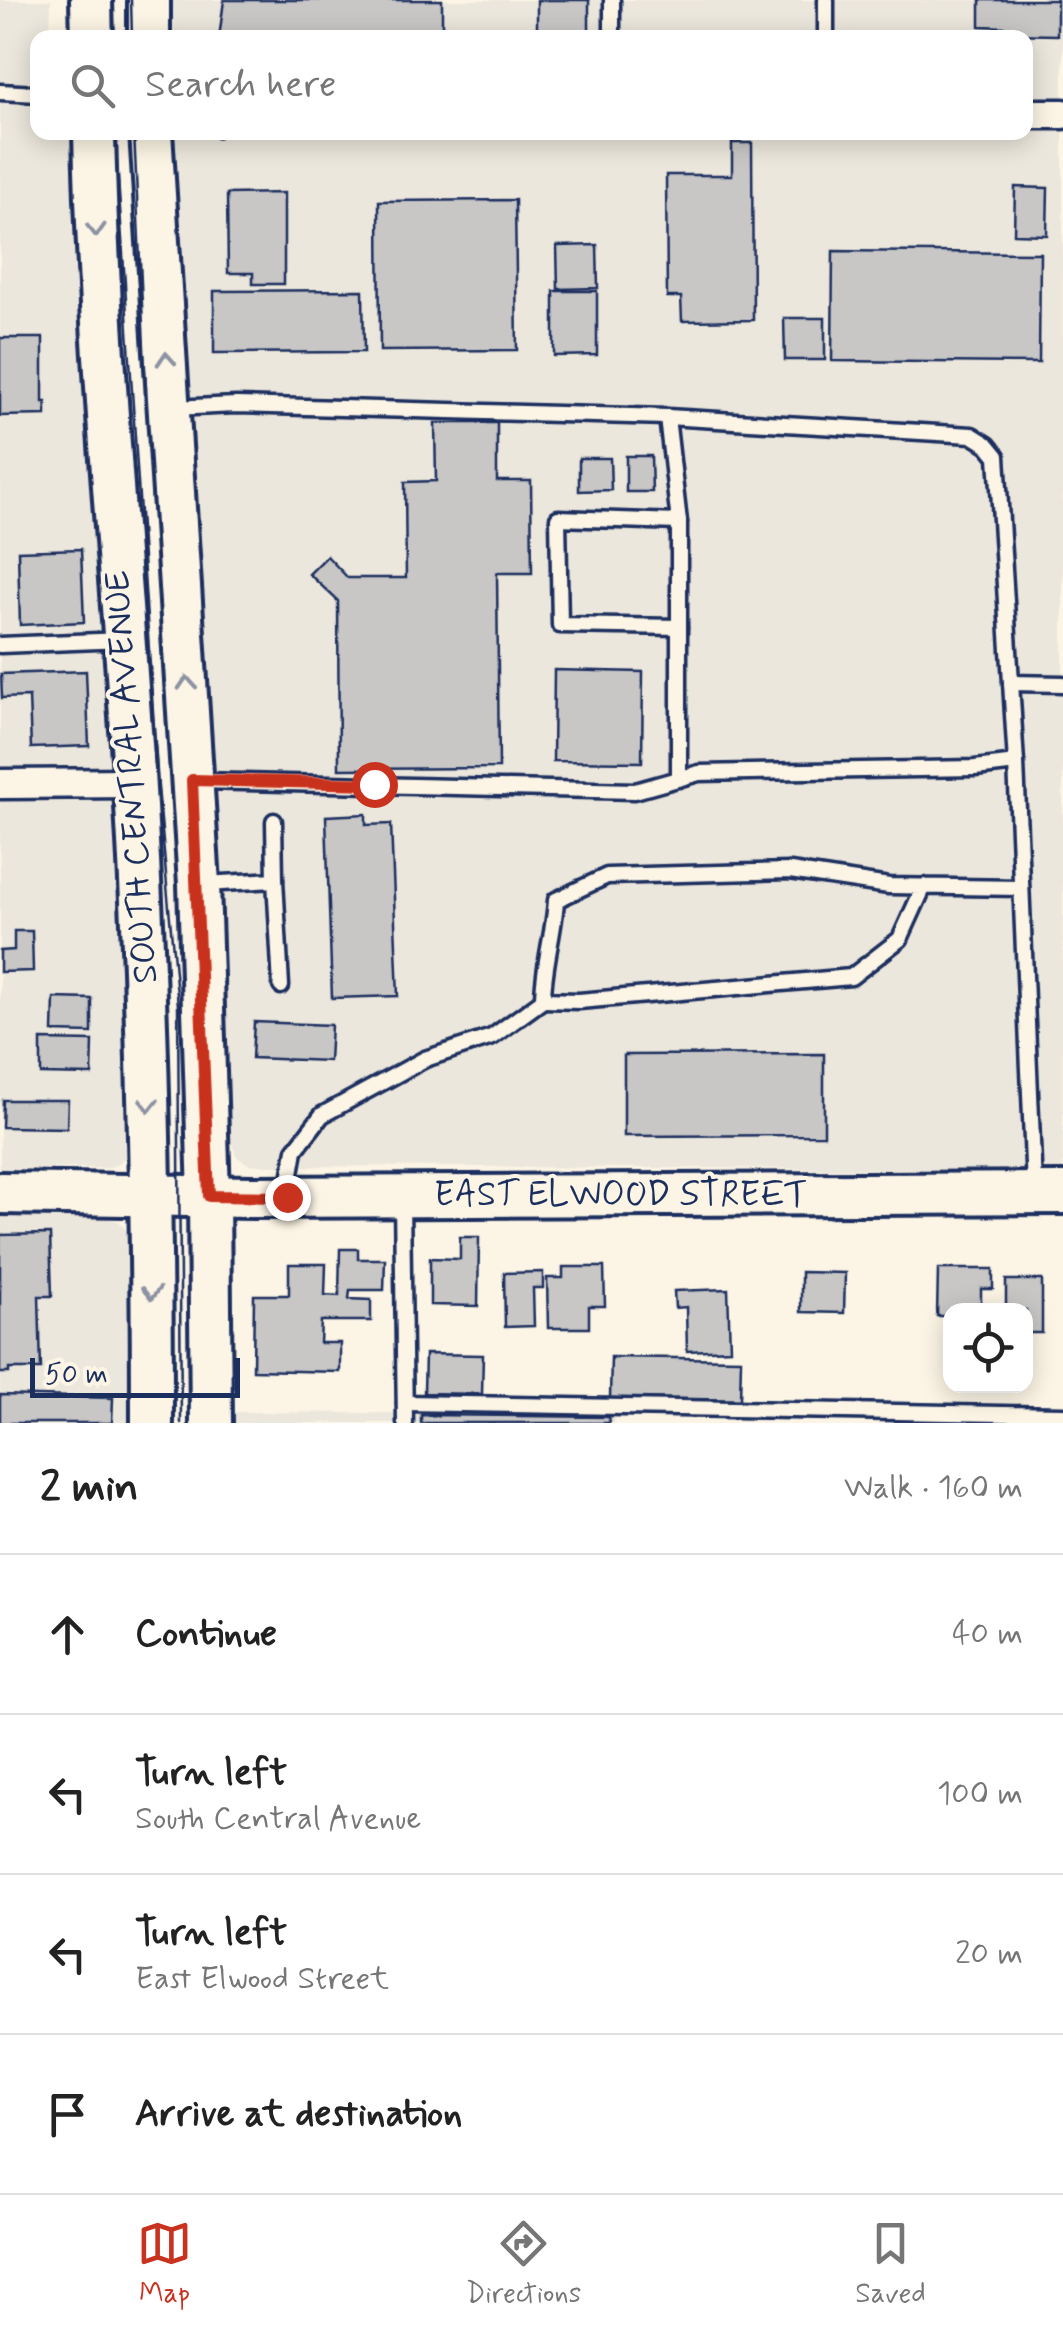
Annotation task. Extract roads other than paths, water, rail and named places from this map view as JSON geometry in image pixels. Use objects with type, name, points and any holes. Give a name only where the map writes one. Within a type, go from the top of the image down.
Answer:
[{"type":"main road","points":[[91,0],[92,30]]},
{"type":"main road","points":[[148,0],[149,30]]},
{"type":"main road","name":"SOUTH CENTRAL AVENUE","points":[[94,140],[103,367],[146,983],[211,1423]]},
{"type":"main road","name":"SOUTH CENTRAL AVENUE","points":[[151,140],[198,884],[179,1196],[152,1423]]},
{"type":"main road","name":"EAST ELWOOD STREET","points":[[0,1193],[287,1197],[1049,1194]]},
{"type":"street","points":[[1033,114],[1063,114]]},
{"type":"street","points":[[0,784],[134,783]]},
{"type":"lane","points":[[612,0],[612,30]]},
{"type":"lane","points":[[826,0],[826,30]]},
{"type":"lane","points":[[0,92],[30,94]]},
{"type":"lane","points":[[169,408],[236,405],[667,417],[972,435],[988,445],[997,456],[1022,888],[1049,1194]]},
{"type":"lane","points":[[667,417],[679,522],[679,778]]},
{"type":"lane","points":[[679,522],[558,518],[560,624],[679,627]]},
{"type":"lane","points":[[0,646],[123,640]]},
{"type":"lane","points":[[1011,683],[1063,684]]},
{"type":"lane","points":[[192,780],[635,791],[699,773],[975,768],[1016,763]]},
{"type":"lane","points":[[274,821],[281,986]]},
{"type":"lane","points":[[543,1000],[543,976],[554,932],[556,900],[607,876],[790,871],[889,886],[1022,888]]},
{"type":"lane","points":[[198,884],[276,880]]},
{"type":"lane","points":[[287,1197],[295,1150],[322,1116],[424,1059],[492,1037],[543,1000],[580,1001],[850,977],[900,938],[924,886]]},
{"type":"lane","points":[[402,1196],[405,1423]]},
{"type":"lane","points":[[405,1403],[1063,1415]]},
{"type":"tram line","points":[[113,0],[113,30]]},
{"type":"tram line","points":[[131,0],[132,30]]},
{"type":"tram line","points":[[116,140],[158,787],[178,1006],[181,1423]]},
{"type":"tram line","points":[[134,140],[146,390]]}]
